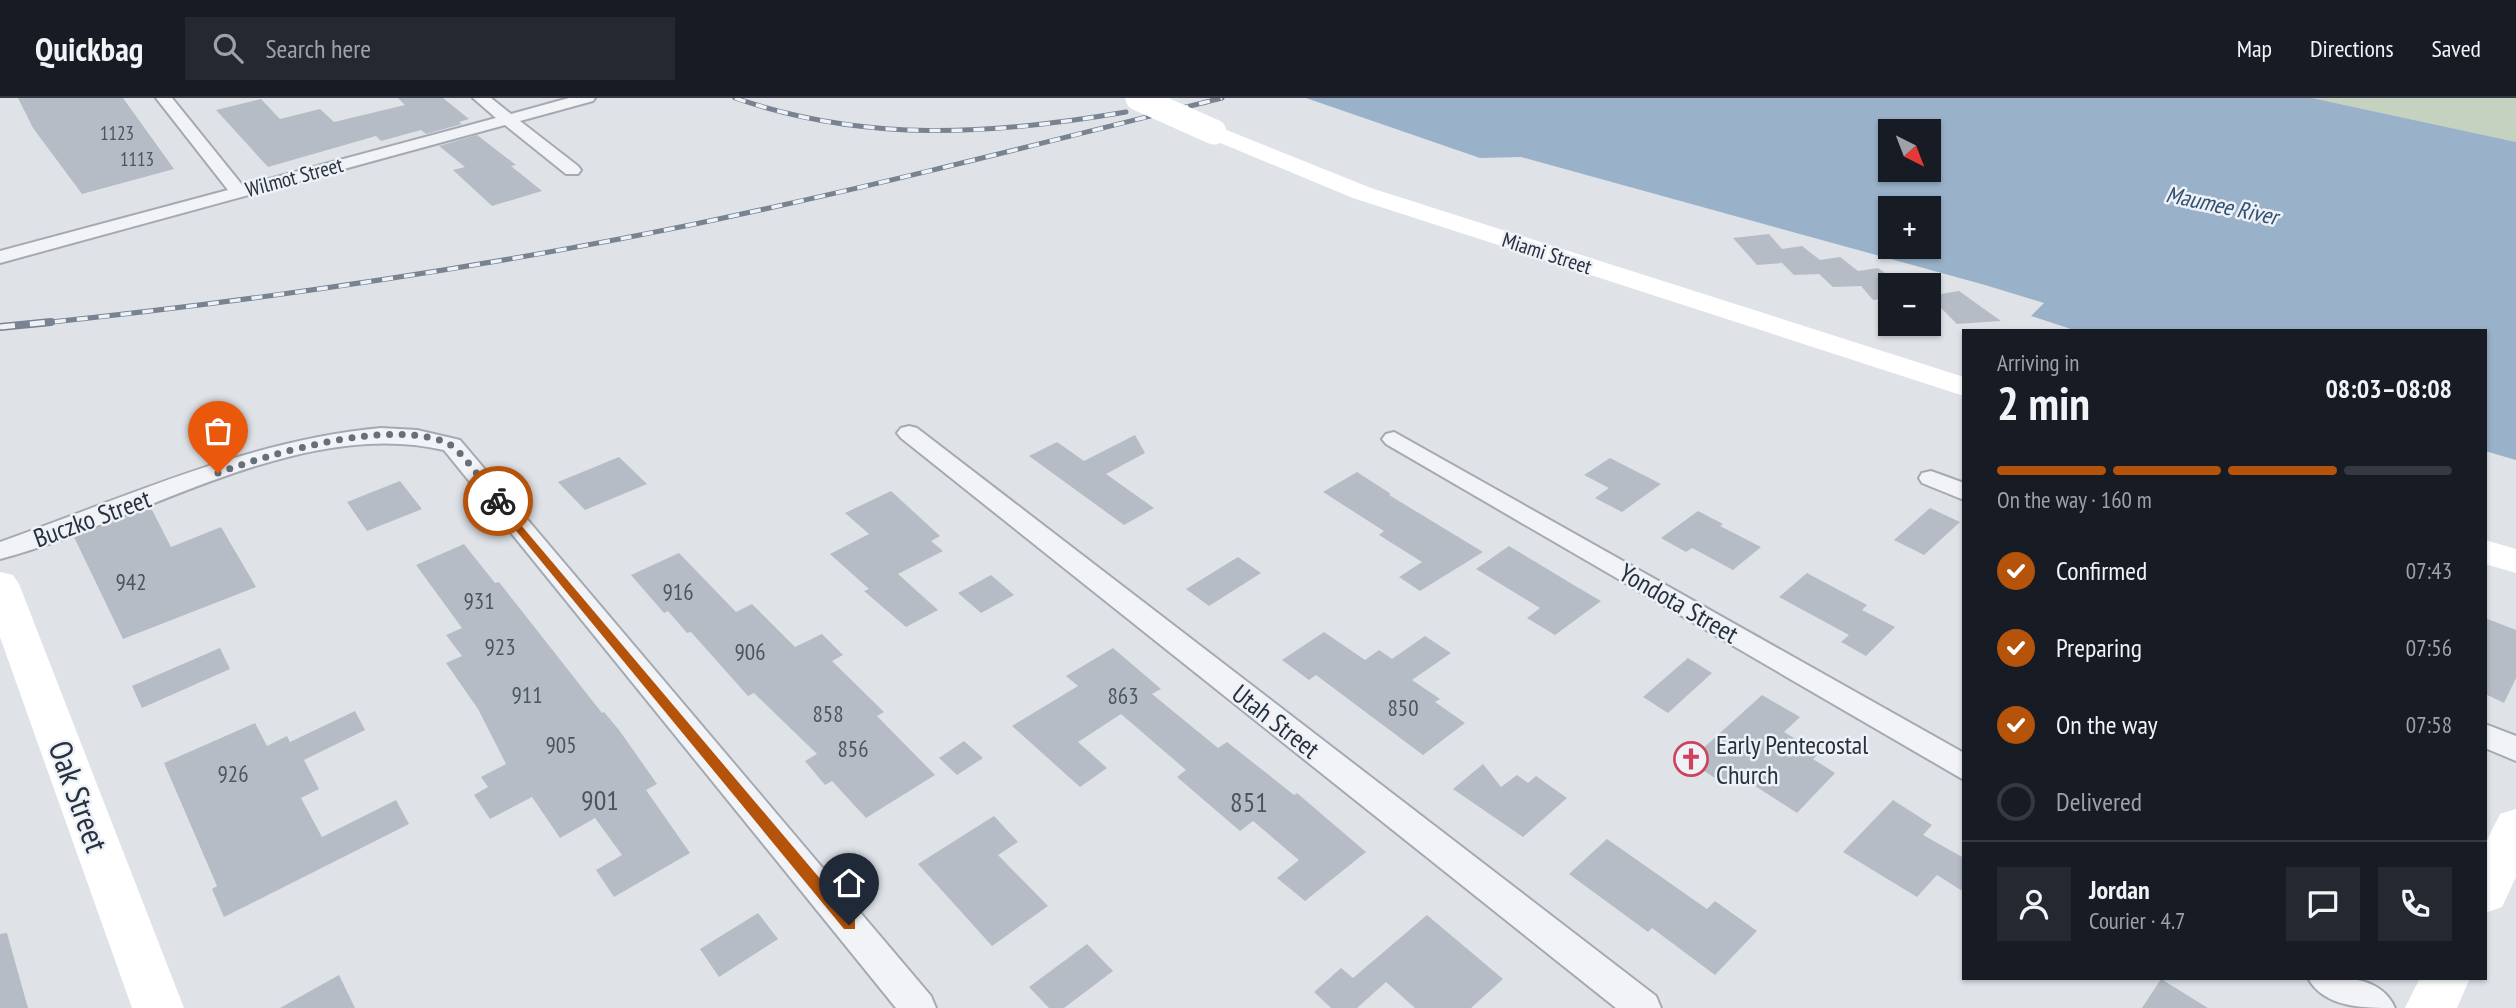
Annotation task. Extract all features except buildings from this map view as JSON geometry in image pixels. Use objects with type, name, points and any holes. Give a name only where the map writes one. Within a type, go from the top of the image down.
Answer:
[{"type":"street","points":[[164,98],[239,192]]},
{"type":"street","points":[[481,98],[572,170]]},
{"type":"street","name":"Wilmot Street","points":[[0,257],[587,98]]},
{"type":"street","name":"Miami Street","points":[[1138,98],[1362,193],[1962,386]]},
{"type":"street","name":"Utah Street","points":[[909,433],[1643,1008]]},
{"type":"street","name":"Buczko Street","points":[[0,551],[270,454],[346,439],[415,437],[452,445],[918,1008]]},
{"type":"street","name":"Yondota Street","points":[[1394,439],[1962,767]]},
{"type":"street","points":[[1931,478],[1962,492]]},
{"type":"street","points":[[2487,553],[2516,561]]},
{"type":"street","name":"Oak Street","points":[[0,584],[158,1008]]},
{"type":"street","points":[[2487,736],[2516,749]]},
{"type":"street","points":[[2487,889],[2516,827]]},
{"type":"street","points":[[2329,980],[2377,1008]]},
{"type":"street","points":[[2431,1008],[2444,980]]},
{"type":"green space","points":[[2312,98],[2516,98],[2516,142]]},
{"type":"water","name":"Maumee River","points":[[1306,98],[2312,98],[2516,142],[2516,460],[2487,452],[2487,329],[2071,329],[2031,316],[2044,303],[1891,259],[1941,259],[1941,196],[1878,196],[1878,255],[1521,157],[1480,158]]},
{"type":"railway","points":[[735,98],[832,122],[929,130],[1026,126],[1126,112]]},
{"type":"railway","points":[[47,322],[365,282],[613,240],[827,195],[1222,98]]},
{"type":"railway","points":[[0,327],[47,322]]},
{"type":"railway","points":[[33,324],[47,322]]},
{"type":"way so far","points":[[218,473],[294,448],[346,439],[415,437],[452,445],[498,501]]},
{"type":"place","name":"Early Pentecostal Church","points":[[1691,759]]},
{"type":"route","points":[[498,501],[849,925]]}]
